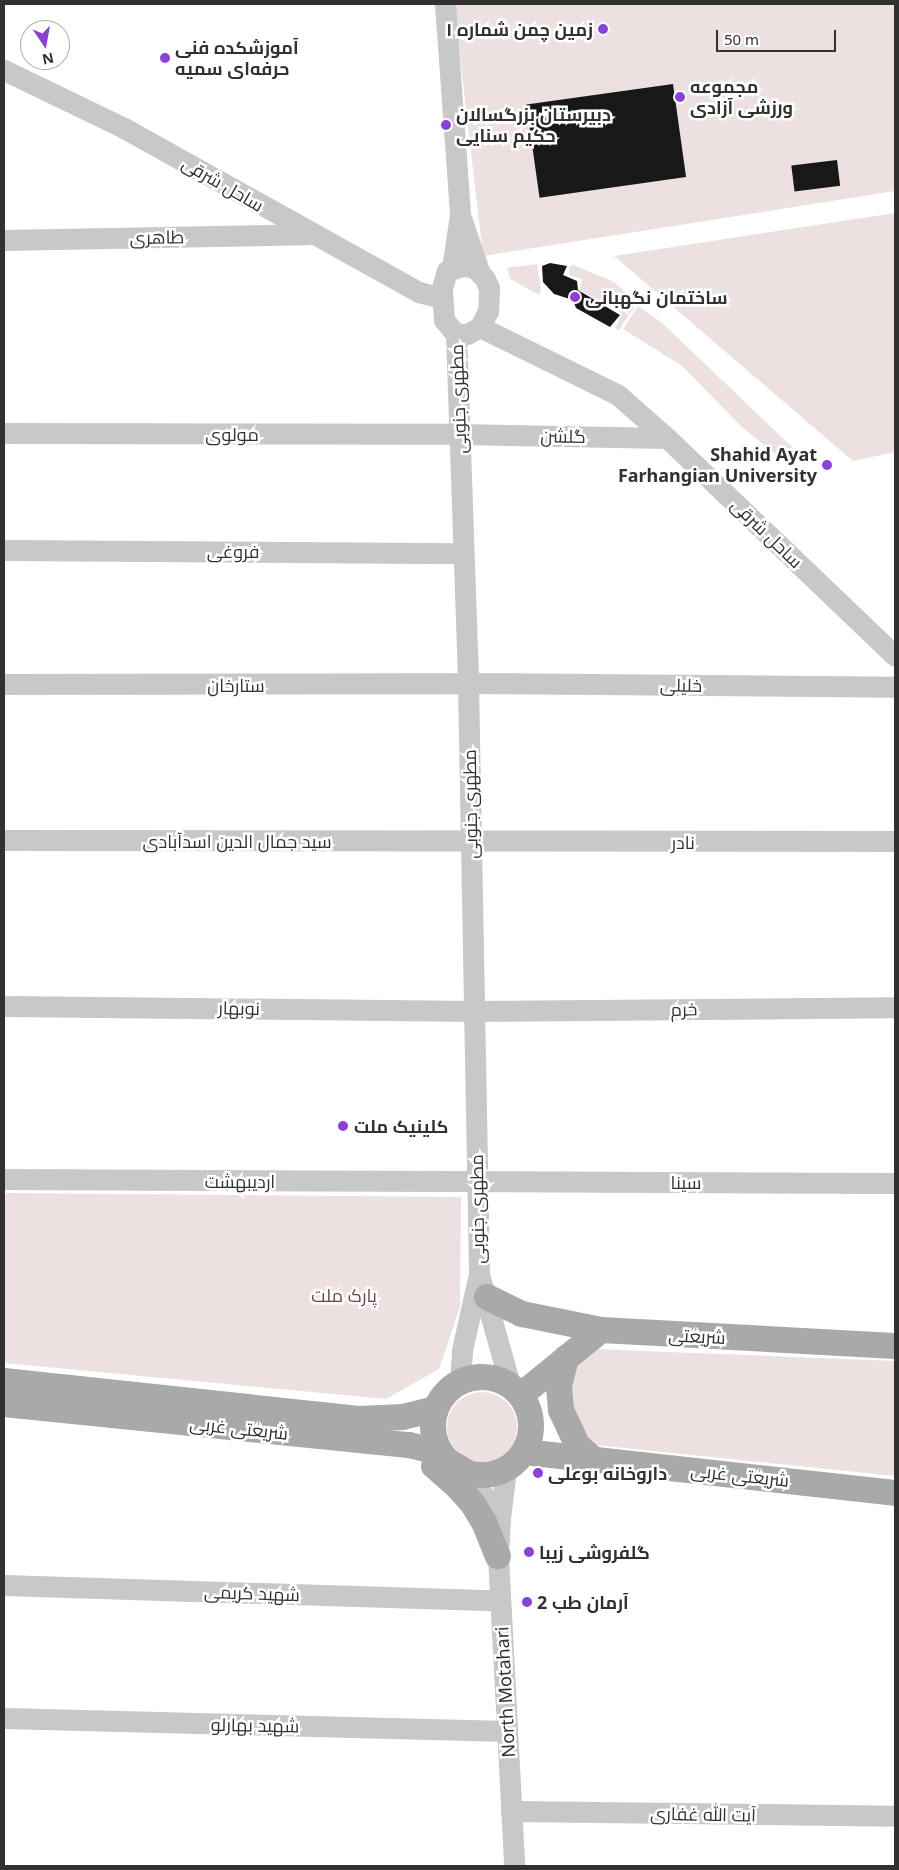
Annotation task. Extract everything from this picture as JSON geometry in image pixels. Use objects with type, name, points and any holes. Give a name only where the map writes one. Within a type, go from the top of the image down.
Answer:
[{"type":"main road","name":"شریعتی","points":[[483,1285],[522,1314],[601,1330],[895,1346]]},
{"type":"main road","points":[[516,1390],[566,1358],[601,1330]]},
{"type":"main road","points":[[566,1358],[559,1386],[561,1410],[577,1445],[593,1459]]},
{"type":"main road","points":[[484,1376],[516,1390],[532,1423],[524,1452],[506,1469],[487,1474],[457,1467],[434,1437],[435,1409],[441,1398],[460,1381],[484,1376]]},
{"type":"main road","name":"شریعتی غربی","points":[[4,1381],[359,1419],[403,1417],[435,1409]]},
{"type":"main road","name":"شریعتی غربی","points":[[4,1404],[409,1444],[427,1449],[457,1467]]},
{"type":"main road","points":[[409,1444],[457,1486],[473,1504],[484,1522],[498,1556]]},
{"type":"main road","name":"شریعتی غربی","points":[[524,1452],[895,1492]]},
{"type":"street","points":[[444,4],[460,215],[452,268]]},
{"type":"street","name":"ساحل شرقی","points":[[4,70],[124,128],[310,234],[418,292],[442,298]]},
{"type":"street","points":[[460,215],[478,271]]},
{"type":"street","name":"طاهری","points":[[4,240],[310,234]]},
{"type":"street","points":[[474,267],[478,271],[489,288],[488,311],[480,328],[468,334],[456,334],[444,320],[442,298],[447,271],[452,268],[474,267]]},
{"type":"street","name":"ساحل شرقی","points":[[480,328],[618,395],[668,438],[895,656]]},
{"type":"street","name":"مطهری جنوبی","points":[[456,334],[468,683],[476,1182],[483,1285]]},
{"type":"street","name":"مولوی","points":[[4,433],[459,434]]},
{"type":"street","name":"گلشن","points":[[459,434],[668,438]]},
{"type":"street","name":"فروغی","points":[[4,550],[463,552]]},
{"type":"street","name":"ستارخان","points":[[4,684],[468,683]]},
{"type":"street","name":"خلیلی","points":[[468,683],[895,687]]},
{"type":"street","name":"سید جمال الدین اسدآبادی","points":[[4,840],[471,842]]},
{"type":"street","name":"نادر","points":[[471,842],[895,840]]},
{"type":"street","name":"نوبهار","points":[[4,1006],[474,1011]]},
{"type":"street","name":"خرم","points":[[474,1011],[895,1007]]},
{"type":"street","name":"اردیبهشت","points":[[4,1179],[476,1182]]},
{"type":"street","name":"سینا","points":[[476,1182],[895,1183]]},
{"type":"street","points":[[460,1381],[462,1350],[483,1285]]},
{"type":"street","points":[[483,1285],[516,1390]]},
{"type":"street","points":[[457,1467],[500,1518]]},
{"type":"street","name":"North Motahari","points":[[506,1469],[498,1556],[514,1866]]},
{"type":"street","name":"شهید کریمی","points":[[4,1585],[500,1601]]},
{"type":"street","name":"شهید بهارلو","points":[[4,1718],[507,1731]]},
{"type":"street","name":"آیت الله غفاری","points":[[511,1811],[895,1816]]},
{"type":"green space","name":"مجموعه ورزشی آزادی","points":[[454,4],[895,4],[895,191],[483,256]]},
{"type":"green space","points":[[895,213],[895,452],[853,461],[614,256]]},
{"type":"green space","points":[[537,264],[541,290],[539,295],[510,279],[507,268]]},
{"type":"green space","points":[[574,265],[614,282],[637,303],[619,330],[615,329],[622,313],[580,290],[582,279],[569,275],[569,267]]},
{"type":"green space","points":[[638,306],[662,323],[794,449],[787,463],[743,428],[682,366],[623,329]]},
{"type":"green space","name":"پارک ملت","points":[[4,1193],[461,1197],[460,1307],[439,1369],[386,1399],[4,1363]]},
{"type":"green space","points":[[593,1349],[895,1361],[895,1476],[596,1445],[566,1419],[568,1377]]},
{"type":"green space","points":[[482,1392],[495,1395],[507,1402],[514,1414],[517,1427],[514,1440],[507,1452],[495,1459],[482,1462],[469,1459],[457,1452],[450,1440],[447,1427],[450,1414],[457,1402],[469,1395]]},
{"type":"building","points":[[673,84],[686,177],[540,198],[526,105]]},
{"type":"building","points":[[837,160],[840,186],[795,191],[791,166]]},
{"type":"building","name":"ساختمان نگهبانی","points":[[550,263],[567,266],[563,275],[577,281],[578,290],[620,315],[610,327],[576,308],[573,300],[554,294],[543,282],[542,266]]},
{"type":"place","name":"زمین چمن شماره ۱","points":[[603,29]]},
{"type":"place","name":"آموزشکده فنی حرفه‌ای سمیه","points":[[165,58]]},
{"type":"place","name":"مجموعه ورزشی آزادی","points":[[680,97]]},
{"type":"place","name":"دبیرستان بزرگسالان حکیم سنایی","points":[[446,125]]},
{"type":"place","name":"ساختمان نگهبانی","points":[[575,297]]},
{"type":"place","name":"Shahid Ayat Farhangian University","points":[[827,465]]},
{"type":"place","name":"کلینیک ملت","points":[[343,1126]]},
{"type":"place","name":"داروخانه بوعلی","points":[[538,1473]]},
{"type":"place","name":"گلفروشی زیبا","points":[[529,1552]]},
{"type":"place","name":"آرمان طب 2","points":[[527,1602]]}]
